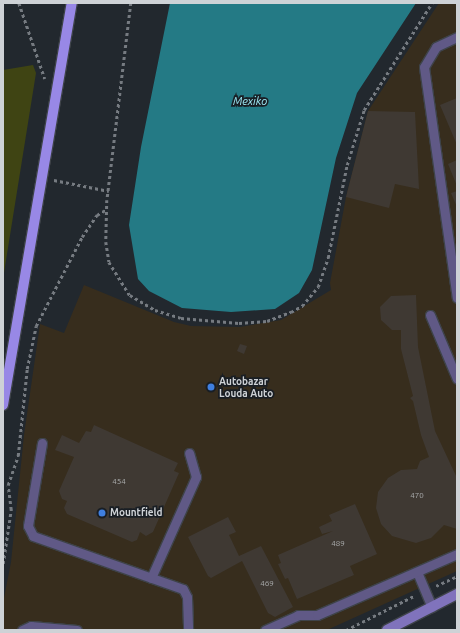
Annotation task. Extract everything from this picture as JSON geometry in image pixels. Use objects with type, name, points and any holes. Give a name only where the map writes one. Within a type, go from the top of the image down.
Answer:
[{"type":"main road","points":[[3,405],[72,3]]},
{"type":"street","points":[[387,630],[457,594]]},
{"type":"lane","points":[[457,37],[436,47],[424,68],[457,298]]},
{"type":"lane","points":[[430,315],[457,378]]},
{"type":"lane","points":[[42,442],[28,526],[33,536],[183,589],[187,597],[188,630]]},
{"type":"lane","points":[[151,578],[196,477],[189,453]]},
{"type":"lane","points":[[265,630],[298,615],[317,615],[457,554]]},
{"type":"lane","points":[[417,572],[432,607]]},
{"type":"lane","points":[[22,630],[31,626],[77,630]]},
{"type":"path","points":[[19,3],[46,80]]},
{"type":"path","points":[[131,3],[107,209],[106,242],[114,272],[130,295],[155,310],[181,318],[239,323],[267,321],[302,306],[318,286],[328,258],[347,165],[364,110],[432,3]]},
{"type":"path","points":[[41,177],[109,191]]},
{"type":"path","points":[[3,564],[11,510],[8,485],[18,456],[27,369],[36,326],[82,237],[97,215],[107,209]]},
{"type":"path","points":[[346,630],[457,576]]},
{"type":"shaded area","points":[[439,3],[457,3],[457,571],[327,630],[3,630],[3,603],[11,562],[24,435],[40,324],[64,333],[84,285],[174,322],[191,326],[240,327],[281,320],[331,290],[330,283],[346,197],[368,111]]},
{"type":"green space","points":[[33,65],[36,73],[3,279],[3,70]]},
{"type":"water","name":"Mexiko","points":[[170,3],[416,3],[357,93],[336,158],[312,270],[299,293],[275,309],[231,312],[182,308],[149,291],[138,279],[129,225],[141,147]]},
{"type":"building","points":[[457,98],[457,145],[440,105]]},
{"type":"building","points":[[368,111],[415,112],[419,189],[395,184],[389,208],[346,197]]},
{"type":"building","points":[[457,160],[457,186],[448,164]]},
{"type":"building","points":[[457,191],[457,207],[451,193]]},
{"type":"building","points":[[416,295],[418,347],[435,431],[457,478],[457,529],[444,525],[431,538],[416,543],[392,536],[381,524],[376,508],[378,492],[388,478],[401,470],[417,469],[420,461],[429,457],[421,435],[413,401],[410,398],[413,396],[401,349],[401,330],[392,330],[381,320],[380,307],[391,296]]},
{"type":"building","points":[[240,344],[247,346],[244,354],[237,351]]},
{"type":"building","points":[[94,425],[178,463],[174,471],[179,473],[153,532],[146,536],[140,532],[137,540],[132,542],[67,514],[64,508],[67,501],[62,499],[59,491],[74,457],[55,450],[62,435],[79,443],[86,431],[91,432]]},
{"type":"building","points":[[355,504],[377,554],[350,566],[354,575],[297,599],[288,578],[285,579],[278,564],[281,563],[278,555],[333,531],[322,534],[319,527],[332,521],[329,515]]},
{"type":"building","points":[[228,517],[236,532],[229,535],[239,556],[261,546],[293,607],[275,617],[268,613],[242,561],[211,578],[208,576],[188,537]]},
{"type":"place","name":"Autobazar Louda Auto","points":[[211,387]]},
{"type":"place","name":"Mountfield","points":[[102,513]]}]
